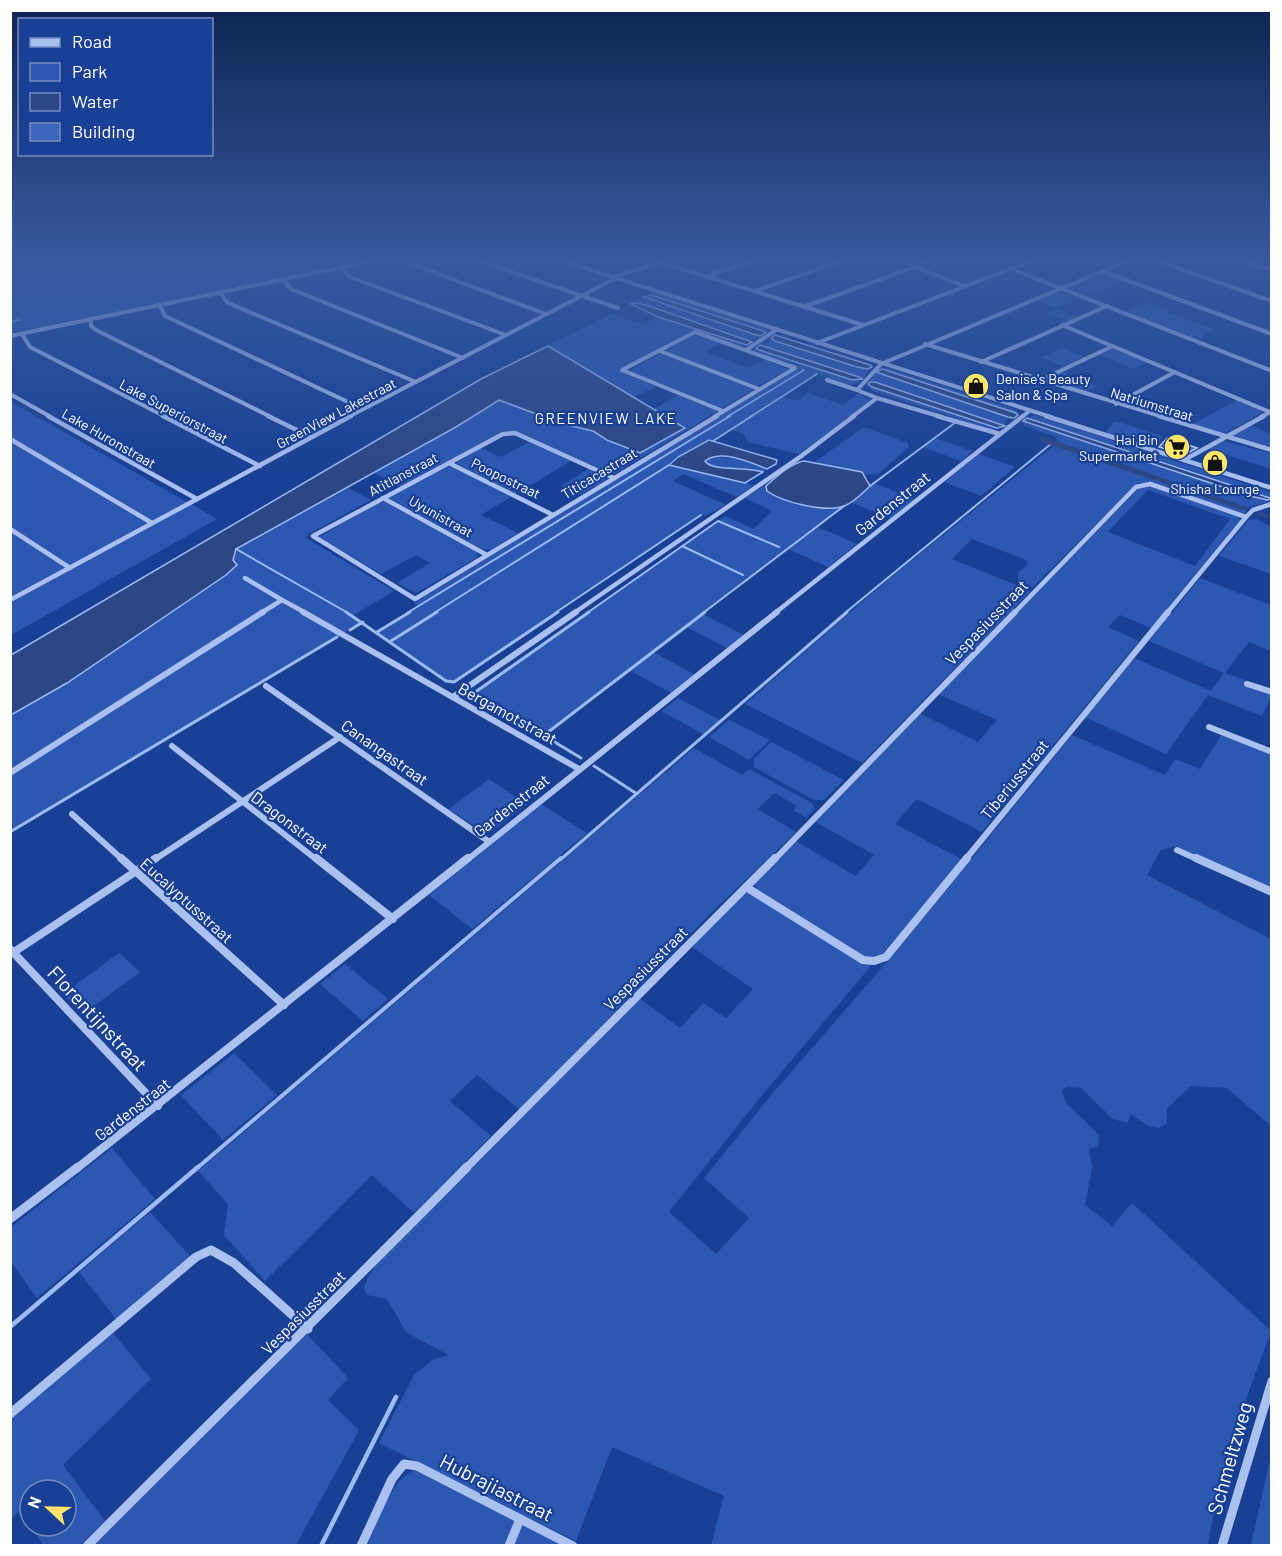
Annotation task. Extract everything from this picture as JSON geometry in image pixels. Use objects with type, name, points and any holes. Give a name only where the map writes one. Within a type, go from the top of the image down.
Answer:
[{"type":"street","points":[[10,336],[27,333]]},
{"type":"street","points":[[99,333],[311,437]]},
{"type":"street","points":[[200,333],[363,409]]},
{"type":"street","points":[[298,333],[416,382]]},
{"type":"street","points":[[400,333],[463,358]]},
{"type":"street","points":[[500,333],[506,335]]},
{"type":"street","name":"GreenView Lakestraat","points":[[10,600],[363,409],[511,333]]},
{"type":"street","points":[[694,333],[622,370],[723,411]]},
{"type":"street","points":[[697,333],[748,349],[772,333]]},
{"type":"street","points":[[780,333],[1026,413],[1272,489]]},
{"type":"street","points":[[816,343],[844,333]]},
{"type":"street","points":[[856,390],[879,365],[952,333]]},
{"type":"street","points":[[981,362],[1047,333]]},
{"type":"street","points":[[1079,333],[1271,412]]},
{"type":"street","points":[[1174,333],[1272,372]]},
{"type":"street","name":"Lake Superiorstraat","points":[[21,334],[30,347],[260,466]]},
{"type":"street","name":"Natriumstraat","points":[[924,344],[1272,450]]},
{"type":"street","points":[[1041,380],[1113,346]]},
{"type":"street","name":"Titicacastraat","points":[[415,599],[795,368],[748,349]]},
{"type":"street","points":[[660,351],[759,389]]},
{"type":"street","points":[[1116,404],[1175,372]]},
{"type":"street","points":[[827,380],[877,398],[1004,431]]},
{"type":"street","name":"Lake Huronstraat","points":[[10,394],[197,500]]},
{"type":"street","points":[[453,698],[800,457],[877,398]]},
{"type":"street","points":[[1184,460],[1271,412]]},
{"type":"street","name":"Gardenstraat","points":[[11,1218],[158,1106],[1026,413]]},
{"type":"street","name":"Atitlanstraat","points":[[415,599],[313,536],[509,432],[614,478]]},
{"type":"street","points":[[10,439],[152,523]]},
{"type":"street","name":"Poopostraat","points":[[449,463],[553,515]]},
{"type":"street","name":"Vespasiusstraat","points":[[87,1545],[236,1395],[308,1329],[397,1236],[746,887],[1136,487],[1150,484],[1246,517]]},
{"type":"street","name":"Uyunistraat","points":[[383,498],[487,555]]},
{"type":"street","name":"Tiberiusstraat","points":[[746,887],[863,960],[874,961],[886,957],[1246,517],[1253,510],[1272,504]]},
{"type":"street","points":[[10,529],[70,568]]},
{"type":"street","name":"Bergamotstraat","points":[[245,578],[579,769]]},
{"type":"street","points":[[10,773],[282,600]]},
{"type":"street","points":[[1247,684],[1272,692]]},
{"type":"street","name":"Canangastraat","points":[[266,686],[488,841]]},
{"type":"street","points":[[1209,727],[1272,752]]},
{"type":"street","points":[[12,950],[136,872],[340,737]]},
{"type":"street","name":"Dragonstraat","points":[[172,746],[393,919]]},
{"type":"street","name":"Eucalyptusstraat","points":[[72,814],[284,1005]]},
{"type":"street","points":[[1177,850],[1272,892]]},
{"type":"street","name":"Florentijnstraat","points":[[12,950],[158,1106]]},
{"type":"street","points":[[10,1414],[196,1257],[211,1250],[234,1263],[308,1329]]},
{"type":"street","name":"Schmeltzweg","points":[[1222,1545],[1272,1381]]},
{"type":"street","name":"Hubrajiastraat","points":[[361,1545],[392,1479],[404,1464],[417,1467],[573,1545]]},
{"type":"street","points":[[509,1545],[520,1519]]},
{"type":"green space","points":[[11,333],[27,333],[11,336]]},
{"type":"green space","points":[[574,333],[689,333],[619,370],[656,387],[631,398],[551,348],[550,344]]},
{"type":"green space","points":[[701,333],[747,345],[739,346]]},
{"type":"green space","points":[[725,333],[751,333],[761,336],[751,339],[752,342]]},
{"type":"green space","points":[[1177,333],[1210,333],[1195,340]]},
{"type":"green space","points":[[693,335],[719,343],[704,352],[749,368],[765,359],[788,369],[758,386],[666,351]]},
{"type":"green space","points":[[771,338],[868,369],[865,377],[859,377],[766,346]]},
{"type":"green space","points":[[755,347],[776,356],[860,381],[850,386],[817,374],[784,397],[796,401],[808,393],[843,405],[859,393],[870,402],[799,454],[748,442],[743,433],[730,430],[668,463],[754,485],[737,497],[683,474],[673,481],[726,505],[705,516],[701,515],[454,682],[446,681],[377,632],[419,606],[414,603],[798,368],[753,351]]},
{"type":"green space","points":[[1062,348],[1085,357],[1064,367],[1041,357]]},
{"type":"green space","points":[[1111,349],[1148,362],[1134,369],[1099,355]]},
{"type":"green space","points":[[661,353],[753,390],[722,408],[629,371]]},
{"type":"green space","points":[[887,368],[1017,410],[1018,415],[879,369]]},
{"type":"green space","points":[[876,371],[1014,418],[1006,420],[1005,426],[870,380]]},
{"type":"green space","points":[[1062,371],[1097,386],[1084,392],[1048,379]]},
{"type":"green space","points":[[868,384],[1001,428],[993,430],[873,391],[865,385]]},
{"type":"green space","points":[[678,395],[718,411],[616,473],[610,474],[515,431],[504,431],[399,487],[374,473],[499,400],[563,424],[593,431],[607,440],[684,429],[652,410]]},
{"type":"green space","points":[[1237,400],[1260,409],[1262,413],[1226,433],[1191,425]]},
{"type":"green space","points":[[11,402],[217,519],[11,635]]},
{"type":"green space","points":[[1034,415],[1265,490],[1271,493],[1271,501],[1246,508],[1246,513],[1241,513],[1154,484],[1138,483],[1032,588],[1018,580],[1018,573],[1028,564],[1026,560],[972,539],[952,559],[1031,591],[862,763],[745,704],[885,582],[1056,444],[1057,437],[1024,426],[1023,421],[1267,500],[1189,470],[1027,418]]},
{"type":"green space","points":[[1115,421],[1163,436],[1153,450],[1103,434]]},
{"type":"green space","points":[[1251,425],[1271,434],[1271,450],[1233,436]]},
{"type":"green space","points":[[864,427],[908,443],[909,447],[878,474],[866,475],[813,463]]},
{"type":"green space","points":[[935,437],[973,451],[961,461],[923,447]]},
{"type":"green space","points":[[1223,441],[1271,453],[1271,469],[1208,449]]},
{"type":"green space","points":[[529,442],[571,461],[516,494],[456,463],[481,448],[501,457]]},
{"type":"green space","points":[[979,454],[1015,467],[981,496],[944,482]]},
{"type":"green space","points":[[716,457],[740,459],[767,469],[763,472],[719,468],[705,464],[707,459]]},
{"type":"green space","points":[[446,467],[452,467],[511,497],[481,515],[518,533],[491,550],[482,549],[389,498]]},
{"type":"green space","points":[[588,469],[605,477],[606,480],[580,495],[561,486]]},
{"type":"green space","points":[[771,481],[766,486],[830,508],[844,506],[818,527],[857,544],[828,567],[788,549],[703,614],[744,635],[727,648],[686,627],[653,652],[694,674],[671,693],[629,670],[543,736],[474,693],[725,516],[754,529],[772,511],[745,498]]},
{"type":"green space","points":[[874,483],[914,499],[890,518],[850,502]]},
{"type":"green space","points":[[1147,485],[1239,517],[1240,520],[1151,628],[1120,615],[1108,627],[1139,641],[982,832],[917,799],[895,824],[961,859],[885,953],[870,958],[863,956],[756,888],[755,883],[796,841],[856,876],[874,855],[814,821],[919,713],[978,742],[997,720],[938,694],[1140,487]],"holes":[[[1148,490],[1230,519],[1195,566],[1108,532]]]},
{"type":"green space","points":[[348,488],[371,500],[307,535],[306,538],[394,591],[354,615],[363,622],[11,832],[10,715],[67,683],[226,575],[236,549]]},
{"type":"green space","points":[[385,502],[477,552],[478,557],[416,593],[397,583],[430,563],[416,555],[381,574],[319,537],[378,503]]},
{"type":"green space","points":[[1257,519],[1271,527],[1271,574],[1219,556],[1248,520]]},
{"type":"green space","points":[[1200,578],[1271,605],[1271,651],[1249,642],[1225,673],[1271,689],[1271,698],[1262,716],[1208,695],[1166,754],[1085,717],[1134,658],[1211,691],[1224,673],[1149,641]]},
{"type":"green space","points":[[678,698],[722,721],[705,735],[661,711]]},
{"type":"green space","points":[[729,720],[770,740],[749,760],[709,737]]},
{"type":"green space","points":[[1072,735],[1165,775],[1175,759],[1200,769],[1221,735],[1271,754],[1271,888],[1176,846],[1161,850],[1147,875],[1271,939],[1271,1126],[1227,1088],[1191,1086],[1167,1108],[1167,1124],[1158,1128],[1147,1125],[1131,1114],[1127,1123],[1113,1119],[1081,1088],[1067,1087],[1062,1090],[1066,1103],[1099,1135],[1098,1147],[1089,1149],[1092,1167],[1085,1205],[1112,1226],[1132,1203],[1271,1331],[1226,1463],[1208,1545],[711,1545],[724,1496],[612,1447],[576,1541],[379,1443],[414,1375],[432,1360],[448,1355],[406,1332],[387,1299],[367,1295],[364,1288],[371,1272],[384,1254],[418,1216],[545,1094],[639,998],[680,1028],[703,1003],[726,1018],[753,989],[690,946],[742,894],[751,892],[870,962],[871,966],[763,1094],[669,1212],[716,1254],[749,1218],[704,1178],[772,1094],[899,948]]},
{"type":"green space","points":[[771,742],[844,780],[824,800],[814,800],[754,767],[754,759]]},
{"type":"green space","points":[[694,748],[742,775],[749,769],[812,803],[815,809],[806,818],[793,810],[797,806],[774,793],[758,809],[796,832],[712,912],[520,1110],[477,1075],[450,1101],[491,1136],[414,1213],[372,1175],[265,1281],[224,1235],[228,1204],[198,1171]]},
{"type":"green space","points":[[489,779],[527,804],[490,833],[485,833],[449,809]]},
{"type":"green space","points":[[541,804],[587,833],[472,929],[429,895]]},
{"type":"green space","points":[[119,953],[140,972],[83,1014],[63,994]]},
{"type":"green space","points":[[345,964],[388,999],[363,1021],[320,984]]},
{"type":"green space","points":[[234,1053],[277,1095],[223,1140],[181,1095]]},
{"type":"green space","points":[[112,1148],[155,1199],[37,1298],[11,1262],[11,1227]]},
{"type":"green space","points":[[150,1212],[190,1256],[116,1319],[79,1272]]},
{"type":"green space","points":[[113,1333],[151,1379],[63,1465],[73,1478],[18,1478],[18,1512],[11,1519],[11,1419]]},
{"type":"green space","points":[[307,1334],[348,1378],[328,1400],[359,1430],[296,1545],[94,1546],[237,1400]]},
{"type":"green space","points":[[1271,1455],[1271,1545],[1251,1545]]},
{"type":"green space","points":[[415,1470],[562,1545],[367,1546],[392,1491],[407,1474]]},
{"type":"green space","points":[[78,1485],[105,1521],[80,1545],[43,1545],[39,1538],[78,1538]]},
{"type":"water","points":[[708,333],[725,333],[752,342],[747,345]]},
{"type":"water","points":[[749,333],[765,333],[761,336]]},
{"type":"water","points":[[775,335],[872,367],[868,369],[857,367],[775,341],[771,338]]},
{"type":"water","points":[[760,345],[863,379],[852,380],[756,349]]},
{"type":"water","points":[[548,346],[685,428],[640,453],[607,440],[593,431],[563,424],[499,400],[456,427],[236,549],[233,560],[237,565],[226,575],[67,683],[11,715],[11,655],[481,379]]},
{"type":"water","points":[[882,369],[1018,415],[1014,418],[1008,417],[876,372]]},
{"type":"water","points":[[870,382],[1005,426],[997,428],[872,387],[868,384]]},
{"type":"water","points":[[1027,418],[1270,498],[1268,500],[1250,496],[1023,421]]},
{"type":"water","points":[[709,440],[777,460],[776,464],[767,469],[727,456],[705,461],[715,467],[763,472],[745,483],[669,465],[678,457]]},
{"type":"water","points":[[804,461],[862,472],[870,486],[851,503],[836,508],[804,505],[783,499],[767,491],[766,486],[779,475],[794,464]]},
{"type":"building","name":"Hai Bin Supermarket","points":[[1167,438],[1197,448],[1184,455],[1159,447]]},
{"type":"waterway","points":[[727,417],[804,370]]},
{"type":"waterway","points":[[750,417],[817,374]]},
{"type":"waterway","points":[[407,613],[730,416]]},
{"type":"waterway","points":[[713,441],[752,416]]},
{"type":"waterway","points":[[870,486],[956,422]]},
{"type":"waterway","points":[[1042,439],[1245,508]]},
{"type":"waterway","points":[[845,613],[1052,443]]},
{"type":"waterway","points":[[434,613],[669,465]]},
{"type":"waterway","points":[[703,613],[844,506]]},
{"type":"waterway","points":[[1261,514],[1272,517]]},
{"type":"waterway","points":[[555,613],[701,515]]},
{"type":"waterway","points":[[682,546],[718,521],[779,547]]},
{"type":"waterway","points":[[587,613],[682,546]]},
{"type":"waterway","points":[[682,546],[743,575]]},
{"type":"waterway","points":[[236,549],[348,613]]},
{"type":"waterway","points":[[346,612],[362,623]]},
{"type":"waterway","points":[[377,632],[410,612]]},
{"type":"waterway","points":[[391,641],[437,612]]},
{"type":"waterway","points":[[362,623],[446,681],[454,682],[558,612]]},
{"type":"waterway","points":[[544,735],[474,693],[589,612]]},
{"type":"waterway","points":[[544,735],[705,612]]},
{"type":"waterway","points":[[637,794],[847,612]]},
{"type":"waterway","points":[[350,630],[362,623]]},
{"type":"waterway","points":[[10,832],[337,637]]},
{"type":"waterway","points":[[544,735],[581,758]]},
{"type":"waterway","points":[[594,766],[637,794]]},
{"type":"waterway","points":[[560,860],[637,794]]},
{"type":"waterway","points":[[196,1169],[561,858]]},
{"type":"waterway","points":[[10,1327],[198,1167]]},
{"type":"waterway","points":[[321,1546],[396,1397]]},
{"type":"place","name":"Denise's Beauty Salon & Spa","points":[[976,386]]},
{"type":"place","name":"Hai Bin Supermarket","points":[[1177,447]]},
{"type":"place","name":"Shisha Lounge","points":[[1215,463]]},
{"type":"district","name":"GREENVIEW LAKE","points":[[606,418]]}]
